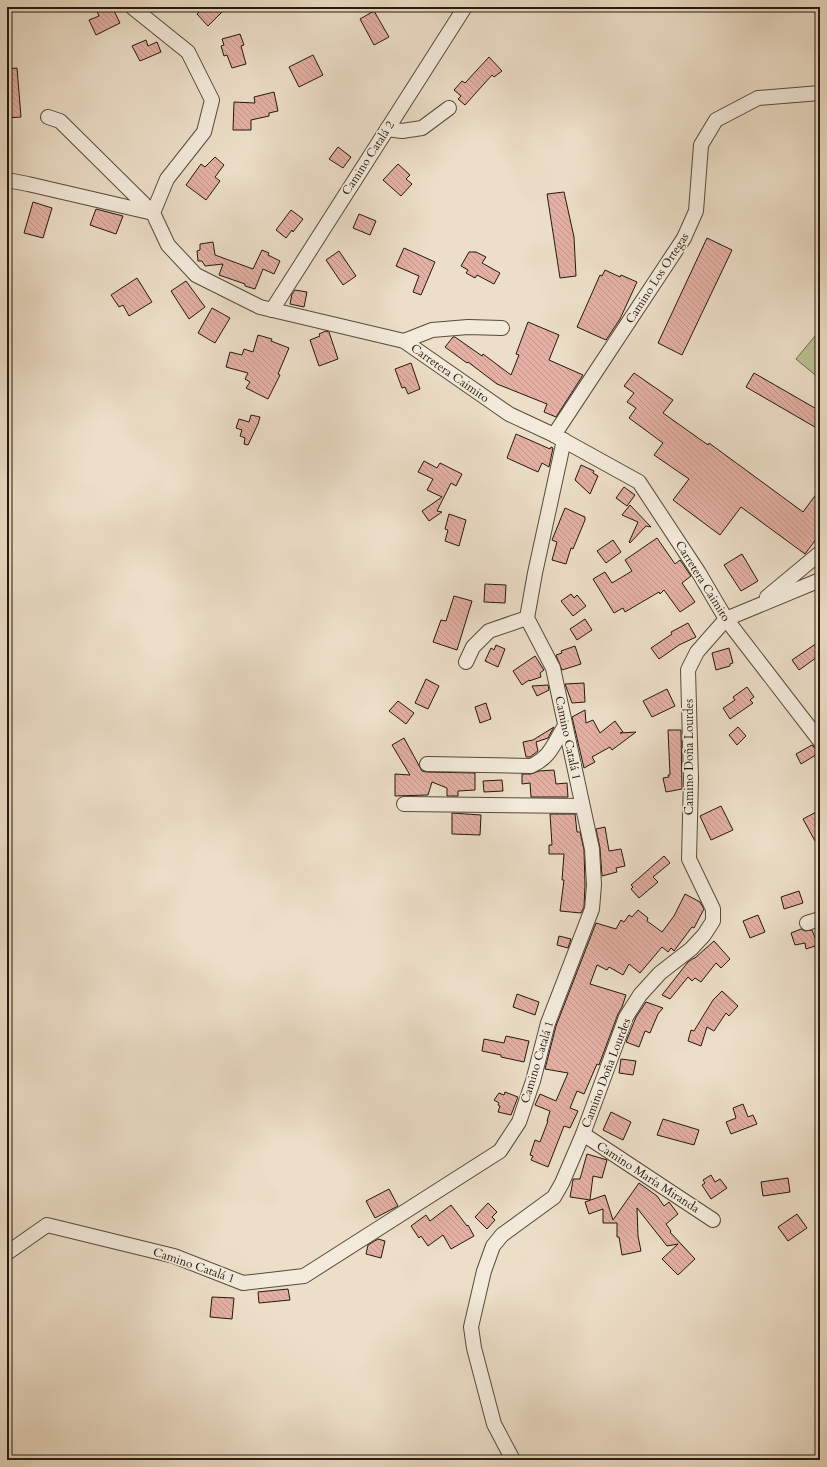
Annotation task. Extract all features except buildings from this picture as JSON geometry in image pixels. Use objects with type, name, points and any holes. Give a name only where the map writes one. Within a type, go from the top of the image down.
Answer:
[{"type":"street","points":[[132,7],[188,52],[212,100],[204,132],[168,179],[154,213]]},
{"type":"street","name":"Camino Catalá 2","points":[[272,310],[465,7]]},
{"type":"street","name":"Camino Los Ortegas","points":[[559,438],[684,238],[696,212],[701,145],[716,120],[758,98],[820,93]]},
{"type":"street","points":[[387,129],[402,131],[422,128],[449,108]]},
{"type":"street","points":[[48,117],[60,121],[154,213]]},
{"type":"street","points":[[7,180],[154,213]]},
{"type":"street","name":"Carretera Caimito","points":[[154,213],[168,245],[196,275],[260,307],[404,341],[509,414],[559,438],[639,482],[699,574],[726,619],[820,741]]},
{"type":"street","points":[[404,341],[432,330],[468,327],[502,328]]},
{"type":"street","points":[[466,662],[473,647],[489,631],[527,618],[559,438]]},
{"type":"street","points":[[756,606],[820,553]]},
{"type":"street","points":[[726,619],[820,580]]},
{"type":"street","name":"Camino Catalá 1","points":[[7,1253],[47,1225],[174,1256],[243,1283],[304,1276],[500,1151],[519,1122],[533,1081],[548,1023],[592,909],[594,885],[592,849],[553,668],[527,618]]},
{"type":"street","name":"Camino Doña Lourdes","points":[[513,1460],[494,1424],[474,1348],[471,1327],[484,1271],[493,1246],[502,1235],[554,1198],[583,1134],[626,1017],[640,995],[660,973],[691,949],[704,935],[713,921],[713,908],[689,860],[691,778],[688,670],[697,652],[726,619]]},
{"type":"street","points":[[427,764],[531,766],[542,760],[552,748],[565,726]]},
{"type":"street","points":[[404,804],[582,806]]},
{"type":"street","name":"Camino María Miranda","points":[[583,1134],[713,1220]]},
{"type":"green space","points":[[820,330],[820,379],[796,359]]}]
